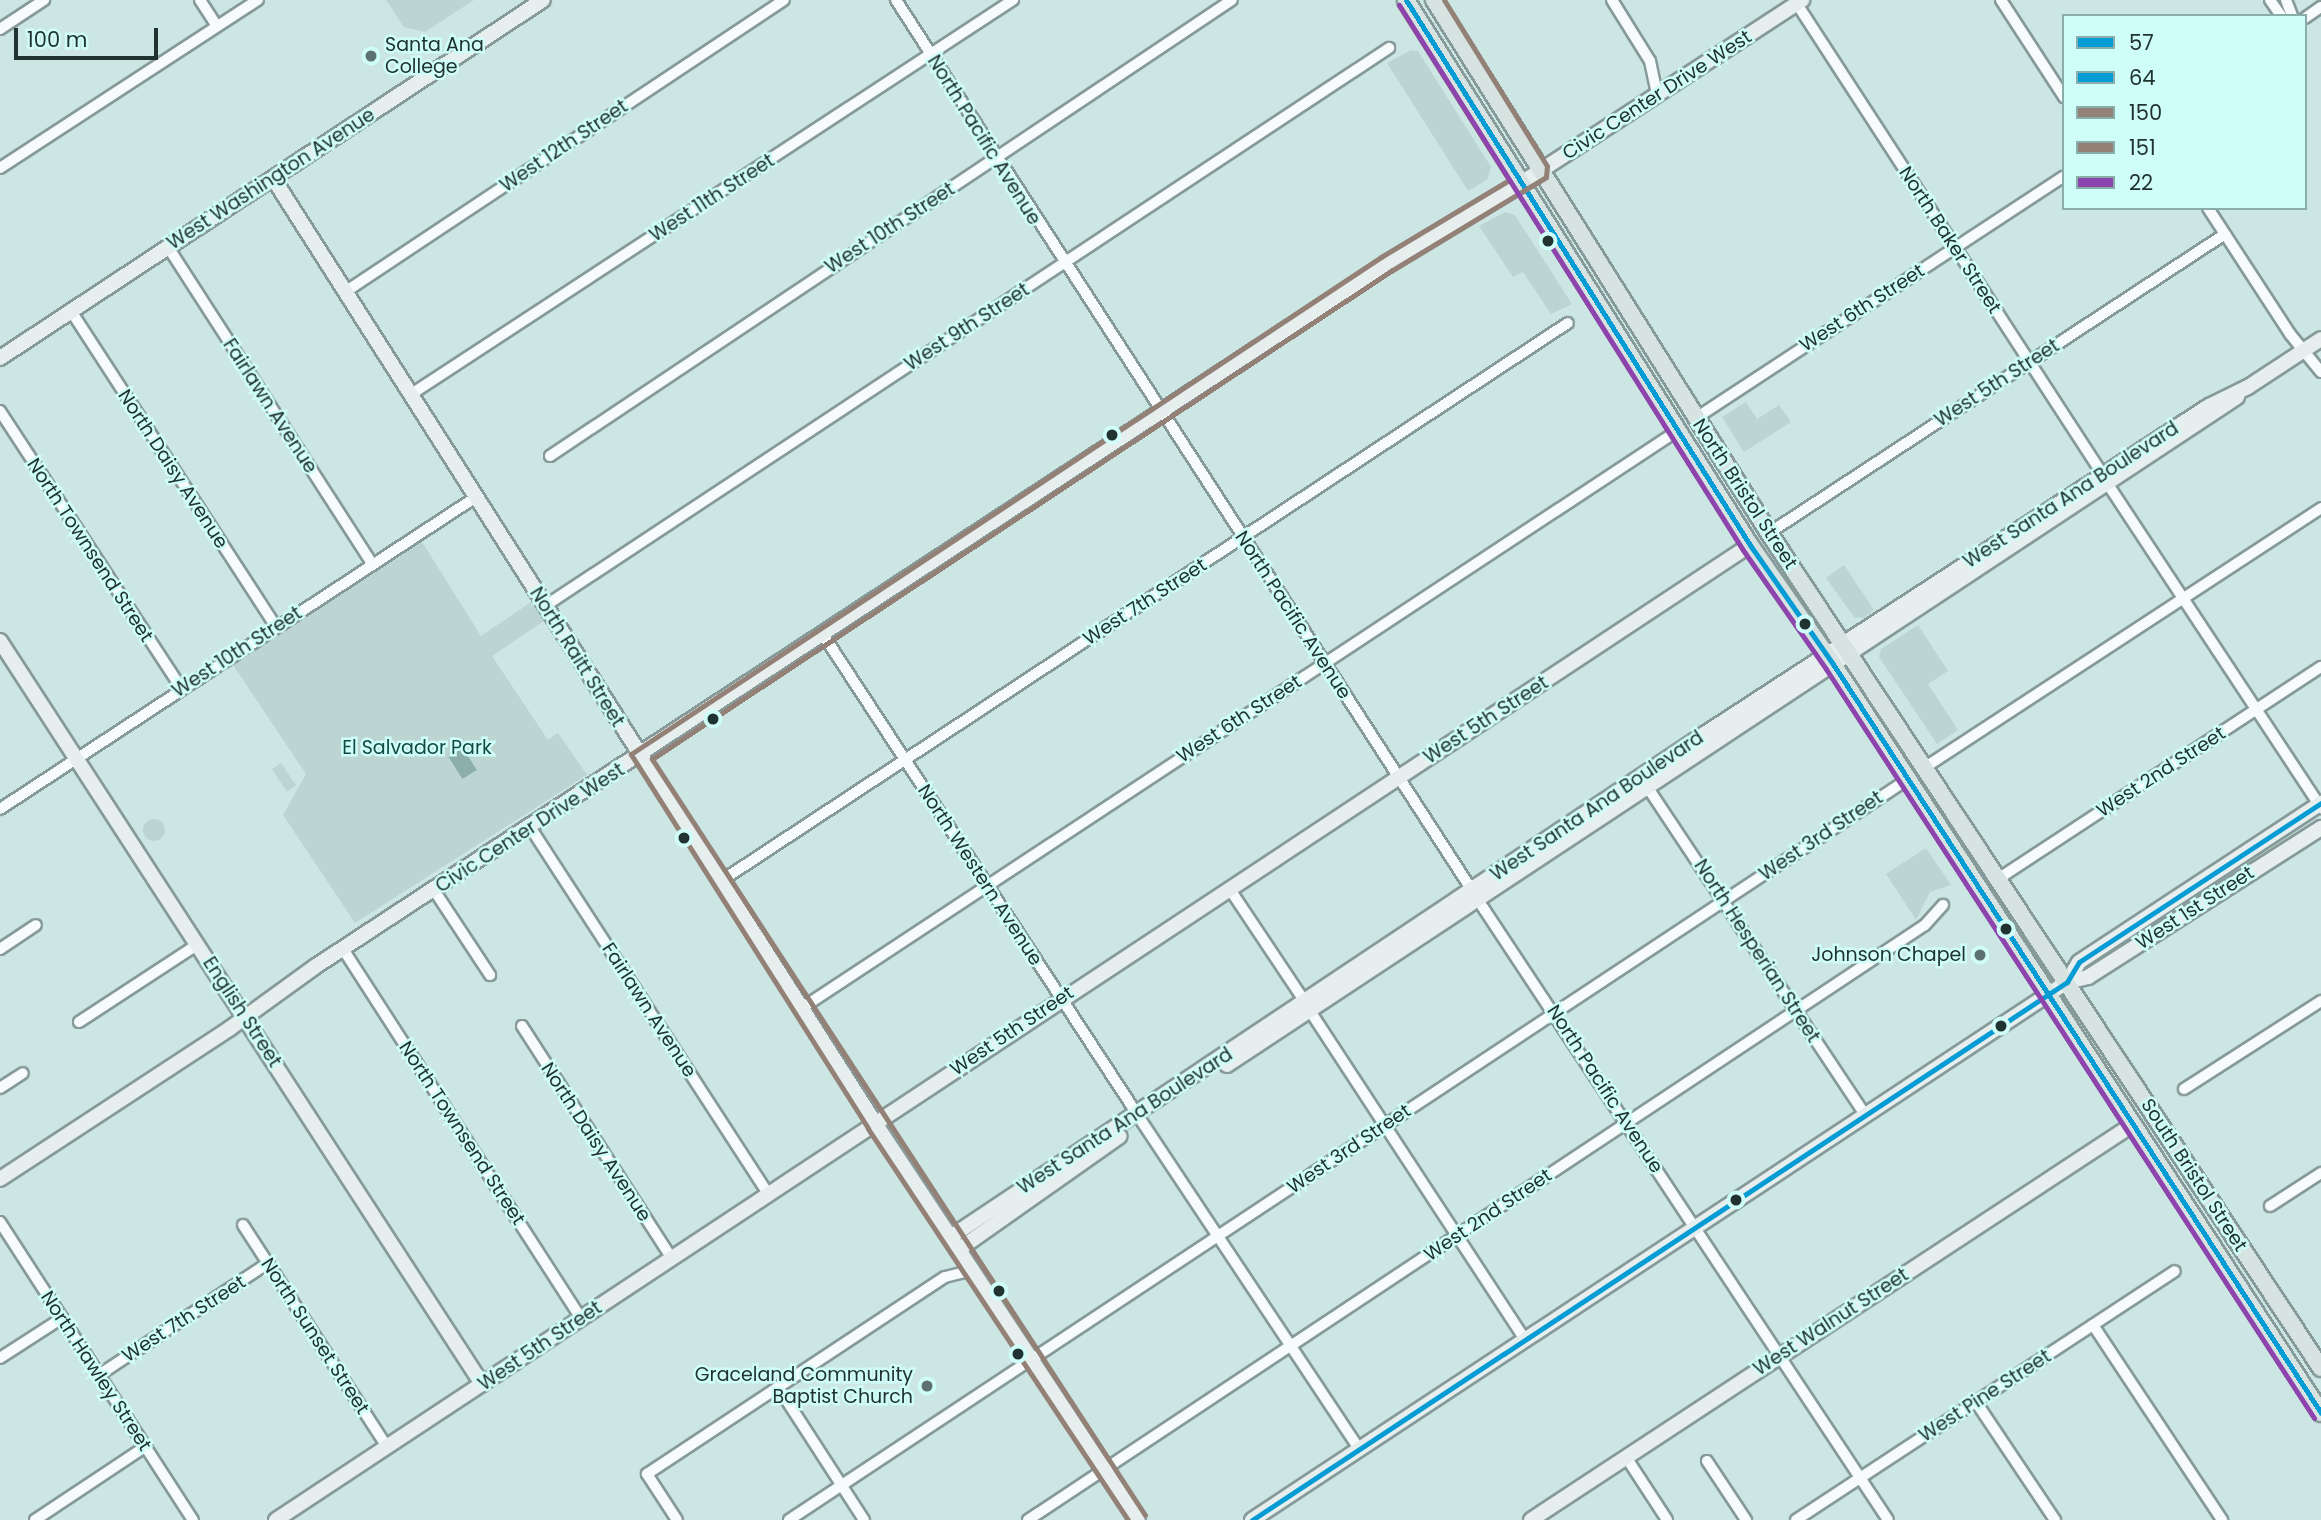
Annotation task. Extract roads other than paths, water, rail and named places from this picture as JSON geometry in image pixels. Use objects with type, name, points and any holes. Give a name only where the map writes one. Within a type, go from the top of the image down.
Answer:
[{"type":"main road","name":"West Washington Avenue","points":[[0,358],[543,0]]},
{"type":"main road","name":"North Bristol Street","points":[[1406,0],[1750,545],[1830,660],[2049,994]]},
{"type":"main road","name":"North Bristol Street","points":[[1434,0],[1769,533],[2001,877],[2067,982]]},
{"type":"main road","name":"Civic Center Drive West","points":[[0,1179],[245,1017],[343,948],[1438,231],[1540,171],[1799,2]]},
{"type":"main road","name":"North Raitt Street","points":[[273,178],[875,1123],[1138,1520]]},
{"type":"main road","name":"West Santa Ana Boulevard","points":[[956,1242],[1307,1006],[2106,480],[2208,406],[2248,387],[2321,339]]},
{"type":"main road","name":"West 5th Street","points":[[276,1520],[1061,998],[1750,545]]},
{"type":"main road","name":"English Street","points":[[0,641],[5,658],[76,757],[482,1384]]},
{"type":"main road","name":"West Santa Ana Boulevard","points":[[1475,895],[1648,788],[1830,660]]},
{"type":"main road","name":"West 1st Street","points":[[2067,982],[2079,962],[2320,805]]},
{"type":"main road","name":"West 1st Street","points":[[1252,1520],[2067,982],[2088,977],[2321,828]]},
{"type":"main road","name":"South Bristol Street","points":[[2067,982],[2321,1368]]},
{"type":"main road","name":"South Bristol Street","points":[[2049,994],[2321,1413]]},
{"type":"main road","name":"West Walnut Street","points":[[1531,1520],[2132,1125]]},
{"type":"street","points":[[0,29],[44,0]]},
{"type":"street","points":[[200,0],[217,26]]},
{"type":"street","points":[[0,168],[258,0]]},
{"type":"street","name":"West 12th Street","points":[[345,292],[784,0]]},
{"type":"street","name":"North Pacific Avenue","points":[[896,0],[1161,414],[1888,1520]]},
{"type":"street","name":"West 11th Street","points":[[410,395],[1013,0]]},
{"type":"street","name":"West 10th Street","points":[[550,456],[1232,0]]},
{"type":"street","points":[[1612,0],[1650,61],[1657,95]]},
{"type":"street","points":[[2001,0],[2062,94]]},
{"type":"street","name":"North Baker Street","points":[[1799,2],[2028,363],[2320,805]]},
{"type":"street","name":"West 9th Street","points":[[545,606],[1390,48]]},
{"type":"street","name":"West 6th Street","points":[[1696,418],[2062,177]]},
{"type":"street","points":[[2209,210],[2321,372]]},
{"type":"street","name":"West 5th Street","points":[[1769,533],[2225,234]]},
{"type":"street","name":"Fairlawn Avenue","points":[[168,247],[372,564]]},
{"type":"street","name":"North Daisy Avenue","points":[[71,311],[276,627]]},
{"type":"street","name":"West 7th Street","points":[[721,881],[1568,323]]},
{"type":"street","name":"North Townsend Street","points":[[0,411],[181,688]]},
{"type":"street","name":"West 6th Street","points":[[802,1008],[1677,431]]},
{"type":"street","name":"West 10th Street","points":[[0,809],[476,497]]},
{"type":"street","points":[[1927,766],[2321,508]]},
{"type":"street","name":"North Western Avenue","points":[[824,635],[1359,1449]]},
{"type":"street","name":"West 2nd Street","points":[[2001,877],[2321,667]]},
{"type":"street","name":"West 3rd Street","points":[[789,1520],[1908,779]]},
{"type":"street","name":"North Hesperian Street","points":[[1648,788],[1865,1115]]},
{"type":"street","name":"Fairlawn Avenue","points":[[530,827],[768,1193]]},
{"type":"street","points":[[1229,888],[1525,1339]]},
{"type":"street","points":[[434,890],[490,975]]},
{"type":"street","name":"West 2nd Street","points":[[1028,1520],[1925,925],[1943,905]]},
{"type":"street","points":[[0,950],[36,925]]},
{"type":"street","points":[[79,1022],[198,944]]},
{"type":"street","name":"North Townsend Street","points":[[343,948],[581,1318]]},
{"type":"street","points":[[2184,1089],[2321,1000]]},
{"type":"street","name":"North Daisy Avenue","points":[[522,1026],[670,1257]]},
{"type":"street","points":[[0,1088],[23,1073]]},
{"type":"street","points":[[2270,1206],[2321,1173]]},
{"type":"street","name":"North Hawley Street","points":[[0,1223],[193,1520]]},
{"type":"street","name":"North Sunset Street","points":[[243,1225],[387,1447]]},
{"type":"street","name":"West 7th Street","points":[[99,1375],[268,1263]]},
{"type":"street","points":[[677,1520],[647,1474],[946,1277],[974,1270]]},
{"type":"street","name":"West Pine Street","points":[[1796,1520],[2175,1271]]},
{"type":"street","points":[[0,1359],[62,1318]]},
{"type":"street","points":[[2093,1325],[2222,1520]]},
{"type":"street","points":[[778,1387],[864,1520]]},
{"type":"street","points":[[1976,1402],[2055,1520]]},
{"type":"street","points":[[35,1520],[145,1447]]},
{"type":"street","points":[[1626,1457],[1667,1520]]},
{"type":"street","points":[[1707,1461],[1746,1520]]},
{"type":"place","name":"Santa Ana College","points":[[371,56]]},
{"type":"place","name":"Johnson Chapel","points":[[1980,955]]},
{"type":"place","name":"Graceland Community Baptist Church","points":[[927,1386]]},
{"type":"park label","name":"El Salvador Park","points":[[417,748]]}]
